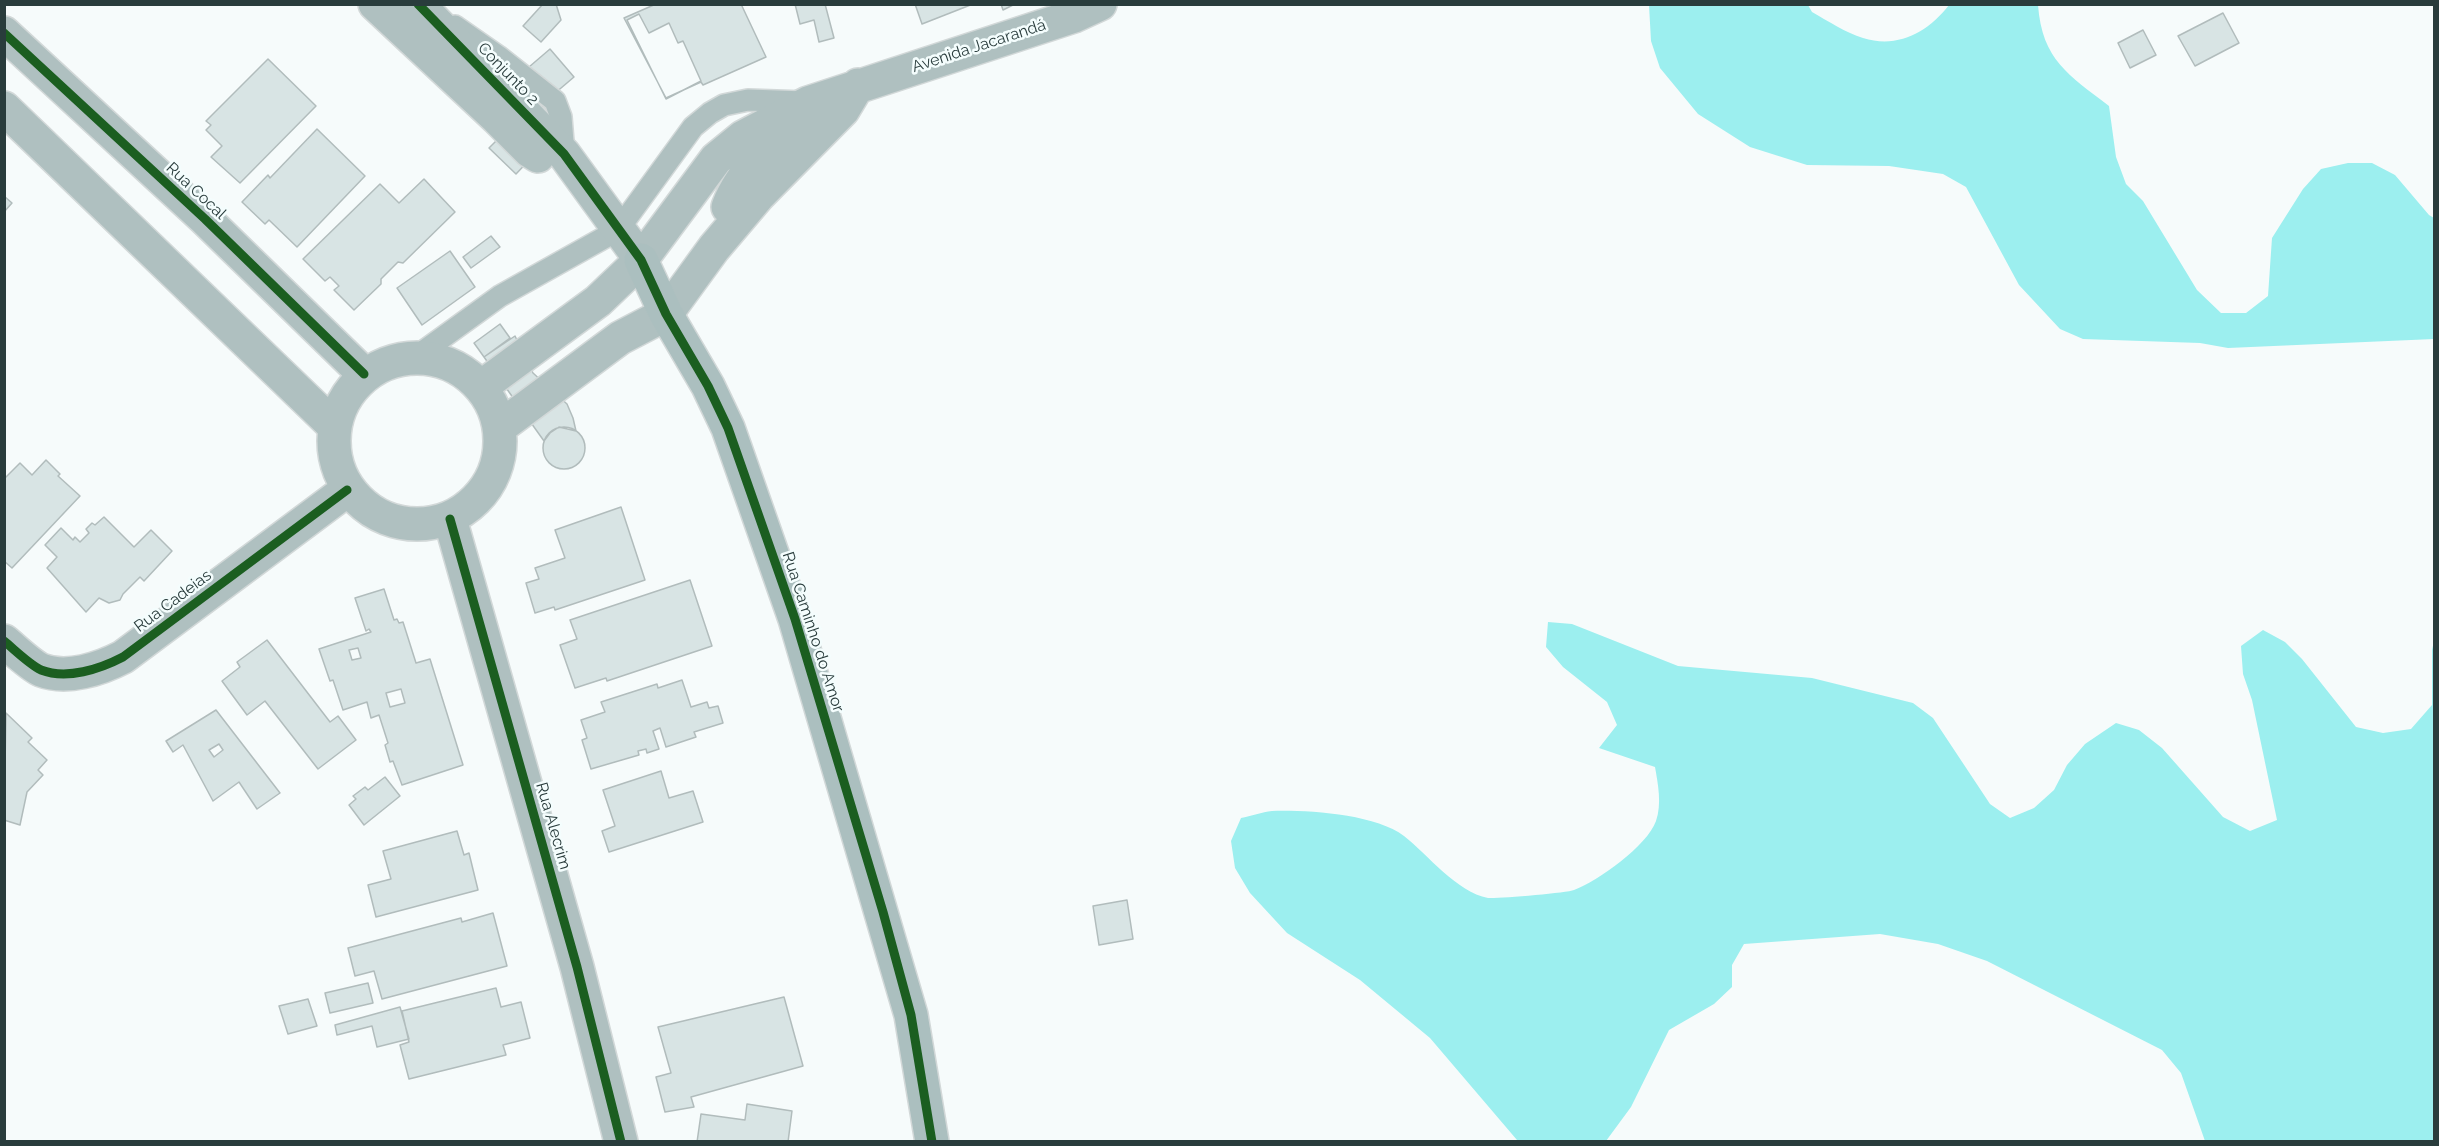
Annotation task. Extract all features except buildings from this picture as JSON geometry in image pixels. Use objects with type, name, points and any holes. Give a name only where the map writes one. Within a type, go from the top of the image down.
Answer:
[{"type":"street","name":"Conjunto 2","points":[[375,4],[420,20],[569,161]]},
{"type":"street","name":"Avenida Jacarandá","points":[[481,387],[598,301],[640,260],[716,159],[743,137],[808,103],[850,97],[1074,16],[1100,4]]},
{"type":"street","name":"Rua Cocal","points":[[4,33],[205,219],[364,374]]},
{"type":"street","points":[[500,427],[620,338],[666,314],[714,248],[758,196],[850,97]]},
{"type":"street","points":[[4,108],[333,424]]},
{"type":"street","name":"Rua Caminho do Amor","points":[[569,161],[640,260],[666,314],[708,386],[728,428],[795,619],[911,1015],[932,1142]]},
{"type":"street","points":[[417,356],[453,364],[481,387],[500,427],[498,465],[480,497],[450,519],[412,526],[376,516],[347,490],[333,459],[333,424],[364,374],[389,360],[417,356]]},
{"type":"street","name":"Rua Cadeias","points":[[4,641],[41,670],[58,673],[102,668],[123,657],[347,490]]},
{"type":"street","name":"Rua Alecrim","points":[[450,519],[577,967],[621,1142]]},
{"type":"lane","points":[[417,356],[500,296],[618,230],[693,127],[710,112],[724,105],[748,100],[808,103]]},
{"type":"shaded area","points":[[1649,5],[1808,5],[1812,12],[1850,33],[1876,41],[1888,41],[1900,40],[1922,30],[1941,15],[1949,5],[2038,5],[2045,40],[2052,53],[2070,75],[2109,106],[2116,157],[2126,184],[2143,201],[2197,290],[2221,313],[2246,313],[2268,296],[2272,238],[2303,189],[2321,169],[2348,163],[2372,163],[2395,175],[2434,218],[2434,339],[2228,348],[2200,343],[2083,339],[2060,329],[2019,285],[1966,187],[1943,174],[1889,166],[1807,165],[1750,147],[1698,114],[1660,68],[1651,41]]},
{"type":"shaded area","points":[[1548,622],[1572,624],[1678,666],[1812,678],[1913,703],[1933,718],[1990,804],[2010,818],[2034,808],[2054,790],[2067,765],[2085,744],[2116,723],[2139,730],[2162,748],[2223,817],[2250,831],[2277,820],[2252,700],[2243,674],[2241,646],[2263,630],[2285,642],[2302,659],[2356,727],[2383,733],[2411,729],[2432,705],[2434,641],[2434,1141],[2205,1141],[2181,1073],[2162,1050],[1987,961],[1938,944],[1880,934],[1744,944],[1732,965],[1732,987],[1714,1004],[1669,1030],[1631,1107],[1606,1141],[1517,1140],[1430,1038],[1360,980],[1287,933],[1250,893],[1235,868],[1231,841],[1241,818],[1268,812],[1322,813],[1359,818],[1404,836],[1454,881],[1488,898],[1574,890],[1608,871],[1643,841],[1656,821],[1659,801],[1655,767],[1599,748],[1617,725],[1607,702],[1563,667],[1546,647]]},
{"type":"cycle path","points":[[418,4],[564,154],[641,260],[666,314],[708,386],[728,428],[795,619],[883,912],[911,1015],[932,1142]]},
{"type":"cycle path","points":[[4,33],[205,219],[364,374]]},
{"type":"cycle path","points":[[4,641],[27,661],[51,673],[83,672],[114,661],[123,657],[347,490]]},
{"type":"cycle path","points":[[450,519],[577,967],[621,1142]]}]
